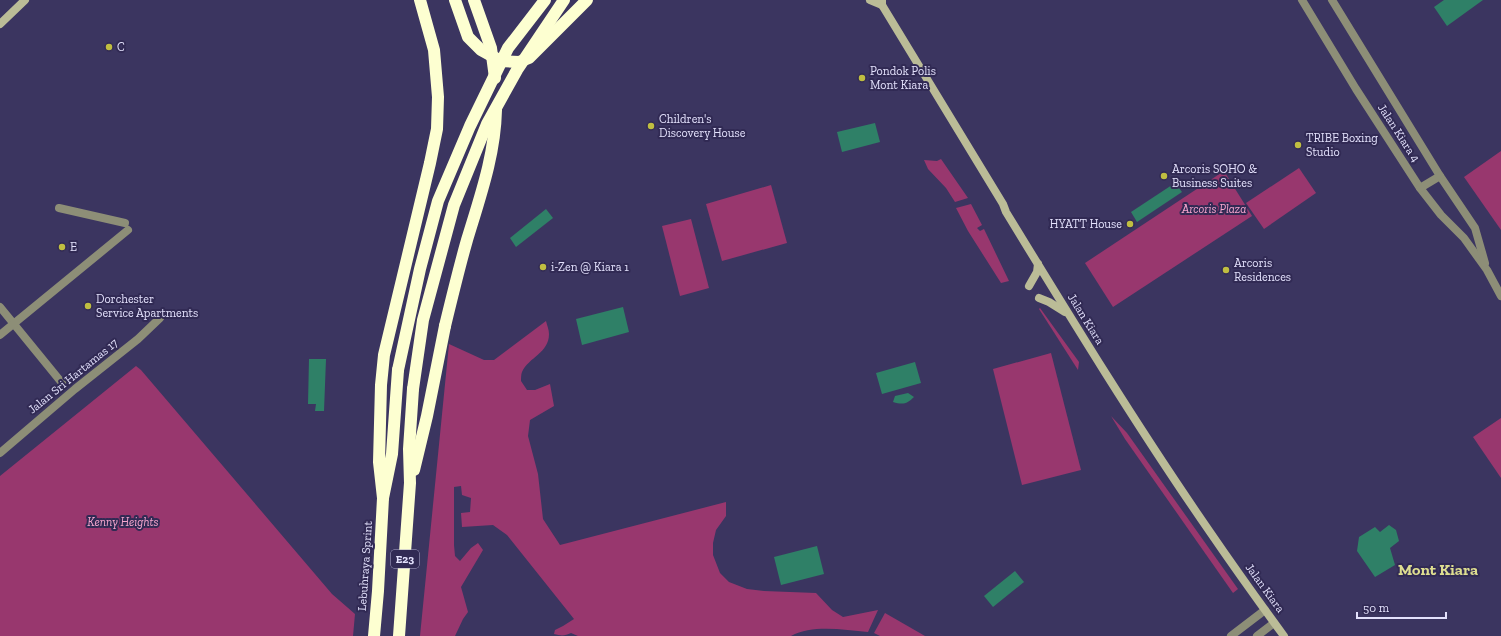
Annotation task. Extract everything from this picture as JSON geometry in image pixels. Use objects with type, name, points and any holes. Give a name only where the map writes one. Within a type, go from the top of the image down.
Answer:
[{"type":"highway","points":[[383,498],[379,462],[381,385],[384,355],[437,129],[438,97],[434,50],[420,0]]},
{"type":"highway","points":[[455,0],[468,37],[481,50],[501,61],[519,62],[529,58],[554,35],[587,0]]},
{"type":"highway","points":[[410,483],[427,416],[445,326],[461,262],[489,166],[495,125],[496,87],[491,48],[474,0]]},
{"type":"highway","points":[[383,498],[392,454],[398,370],[420,269],[438,201],[470,126],[508,48],[545,0]]},
{"type":"highway","points":[[410,483],[408,449],[413,389],[423,320],[454,205],[487,124],[517,70],[564,0]]},
{"type":"highway","points":[[554,35],[577,0]]},
{"type":"highway","name":"E23","points":[[399,636],[410,483]]},
{"type":"highway","name":"Lebuhraya Sprint","points":[[374,636],[383,498]]},
{"type":"main road","points":[[0,24],[25,0]]},
{"type":"main road","name":"Jalan Kiara","points":[[870,0],[882,3],[1003,204],[1006,212],[1113,386],[1209,532],[1284,636]]},
{"type":"main road","points":[[1029,286],[1037,272],[1038,264]]},
{"type":"main road","points":[[1039,298],[1068,313]]},
{"type":"street","name":"Jalan Kiara 4","points":[[1302,0],[1352,83],[1420,188],[1441,215],[1464,238],[1487,270],[1501,296]]},
{"type":"street","name":"Jalan Kiara 4","points":[[1332,0],[1440,176],[1475,228],[1487,270]]},
{"type":"street","points":[[1420,188],[1440,176]]},
{"type":"street","points":[[0,335],[127,226],[59,208]]},
{"type":"street","points":[[0,307],[62,383]]},
{"type":"street","name":"Jalan Sri Hartamas 17","points":[[0,452],[75,389],[138,339],[160,318]]},
{"type":"street","points":[[1231,636],[1265,610]]},
{"type":"street","points":[[1257,636],[1274,623]]},
{"type":"green space","points":[[1501,151],[1501,230],[1464,177]]},
{"type":"green space","points":[[941,159],[968,198],[955,202],[946,188],[928,169],[924,160],[937,161]]},
{"type":"green space","points":[[1299,168],[1316,193],[1264,229],[1246,203]]},
{"type":"green space","name":"Arcoris Plaza","points":[[1224,171],[1252,216],[1113,307],[1085,263]]},
{"type":"green space","points":[[771,185],[787,243],[722,261],[706,204]]},
{"type":"green space","points":[[971,204],[982,225],[977,228],[980,231],[984,229],[1009,281],[1001,283],[968,231],[956,208]]},
{"type":"green space","points":[[691,219],[709,288],[680,296],[662,226]]},
{"type":"green space","points":[[1040,308],[1079,362],[1078,370],[1039,309]]},
{"type":"green space","points":[[546,321],[549,332],[546,346],[525,367],[522,373],[521,381],[527,390],[535,390],[550,384],[554,406],[530,420],[528,436],[538,474],[543,519],[560,545],[726,502],[726,516],[716,530],[713,543],[713,555],[720,573],[729,582],[747,589],[816,593],[832,610],[843,617],[878,610],[868,632],[839,629],[819,629],[800,632],[791,636],[578,636],[571,633],[567,635],[554,634],[555,630],[574,619],[507,535],[493,525],[462,527],[461,513],[470,512],[471,498],[462,495],[461,486],[454,487],[455,556],[460,561],[471,548],[478,543],[483,550],[461,587],[468,612],[455,636],[420,636],[449,344],[484,360],[494,360]]},
{"type":"green space","points":[[1051,353],[1081,470],[1022,485],[993,369]]},
{"type":"green space","name":"Kenny Heights","points":[[136,366],[332,594],[355,614],[353,636],[0,636],[0,476]]},
{"type":"green space","points":[[1111,416],[1127,433],[1238,589],[1233,593],[1125,439]]},
{"type":"green space","points":[[1501,418],[1501,478],[1473,437]]},
{"type":"green space","points":[[885,613],[925,636],[880,636],[874,633]]},
{"type":"shaded area","points":[[1444,0],[1483,0],[1447,26],[1434,7]]},
{"type":"shaded area","points":[[875,123],[880,142],[842,152],[837,132]]},
{"type":"shaded area","points":[[1175,183],[1182,192],[1137,222],[1131,212]]},
{"type":"shaded area","points":[[546,209],[553,218],[516,247],[510,238]]},
{"type":"shaded area","points":[[623,307],[629,332],[582,345],[576,319]]},
{"type":"shaded area","points":[[309,359],[326,359],[324,411],[315,411],[316,404],[308,404]]},
{"type":"shaded area","points":[[915,362],[921,383],[882,394],[876,373]]},
{"type":"shaded area","points":[[908,393],[914,397],[909,401],[902,404],[893,402],[895,396]]},
{"type":"shaded area","points":[[1389,525],[1396,530],[1399,541],[1390,548],[1395,565],[1375,577],[1357,551],[1359,537],[1375,527],[1380,532]]},
{"type":"shaded area","points":[[817,546],[824,574],[781,585],[774,557]]},
{"type":"shaded area","points":[[1015,571],[1024,582],[993,607],[984,596]]},
{"type":"place","name":"C","points":[[109,47]]},
{"type":"place","name":"Pondok Polis Mont Kiara","points":[[862,78]]},
{"type":"place","name":"Children's Discovery House","points":[[651,126]]},
{"type":"place","name":"TRIBE Boxing Studio","points":[[1298,145]]},
{"type":"place","name":"Arcoris SOHO & Business Suites","points":[[1164,176]]},
{"type":"place","name":"HYATT House","points":[[1130,224]]},
{"type":"place","name":"E","points":[[62,247]]},
{"type":"place","name":"i-Zen @ Kiara 1","points":[[543,267]]},
{"type":"place","name":"Arcoris Residences","points":[[1226,270]]},
{"type":"place","name":"Dorchester Service Apartments","points":[[88,306]]},
{"type":"district","name":"Mont Kiara","points":[[1438,569]]}]
